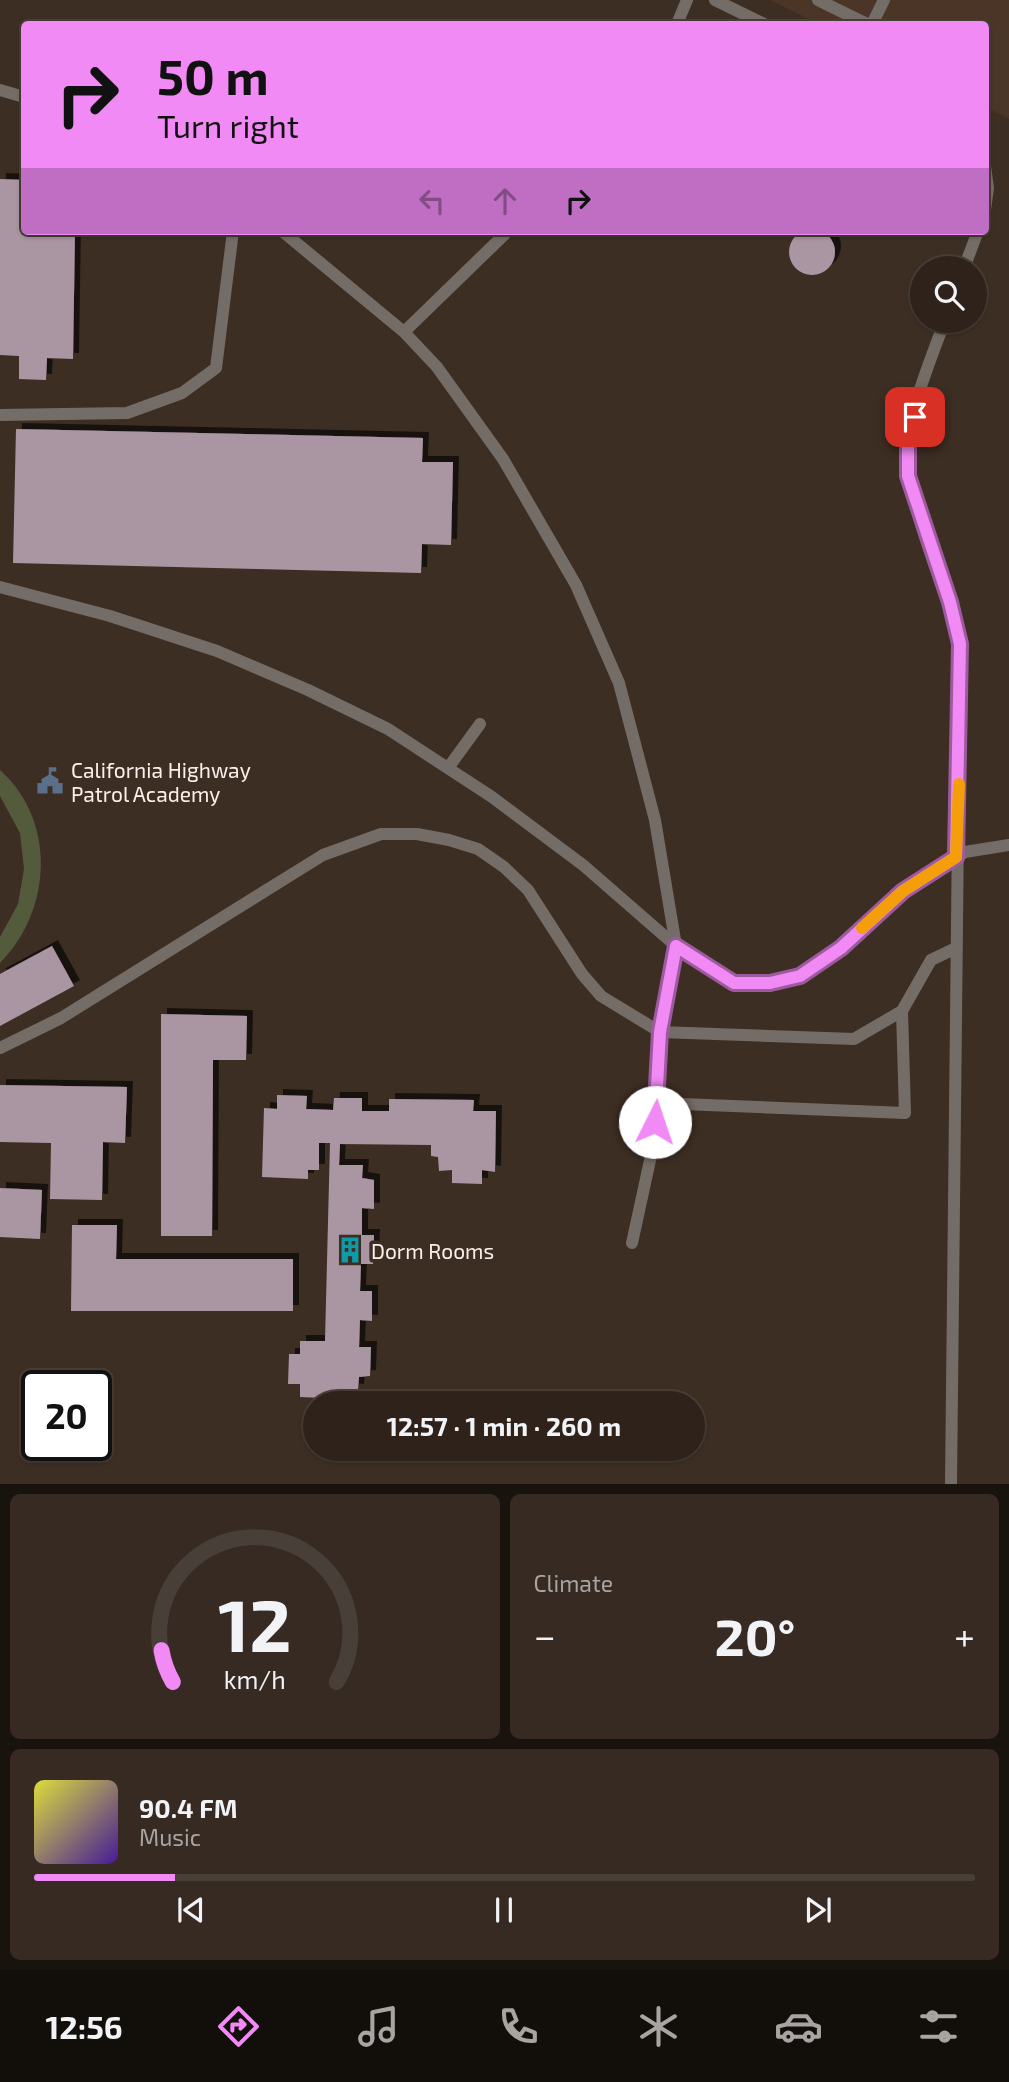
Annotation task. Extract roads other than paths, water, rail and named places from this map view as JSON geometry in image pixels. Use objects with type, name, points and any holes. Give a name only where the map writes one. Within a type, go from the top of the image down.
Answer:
[{"type":"lane","points":[[678,21],[687,0]]},
{"type":"lane","points":[[715,0],[758,21]]},
{"type":"lane","points":[[818,0],[863,21]]},
{"type":"lane","points":[[871,21],[884,0]]},
{"type":"lane","points":[[0,90],[21,96]]},
{"type":"lane","points":[[0,415],[127,413],[182,393],[216,368],[233,235]]},
{"type":"lane","points":[[287,235],[404,332],[437,367],[483,430],[526,497],[591,613],[619,683],[655,820],[676,946],[660,1032],[654,1142],[632,1243]]},
{"type":"lane","points":[[404,332],[504,235]]},
{"type":"lane","points":[[969,256],[976,235]]},
{"type":"lane","points":[[941,333],[908,441],[908,464],[915,502],[950,602],[960,644],[951,1483]]},
{"type":"lane","points":[[0,587],[110,616],[217,651],[308,690],[388,729],[448,768],[583,865],[676,946],[734,983],[770,983],[800,976],[841,948],[903,891],[956,857],[965,852],[1009,845]]},
{"type":"lane","points":[[448,768],[480,724]]},
{"type":"lane","points":[[0,1048],[61,1018],[323,855],[381,834],[417,834],[449,840],[478,849],[504,867],[528,890],[582,974],[601,996],[660,1032],[854,1039],[902,1011],[931,960],[956,948]]},
{"type":"lane","points":[[656,1103],[905,1113],[902,1011]]},
{"type":"place","name":"California Highway Patrol Academy","points":[[50,781]]},
{"type":"place","name":"Dorm Rooms","points":[[350,1250]]}]
